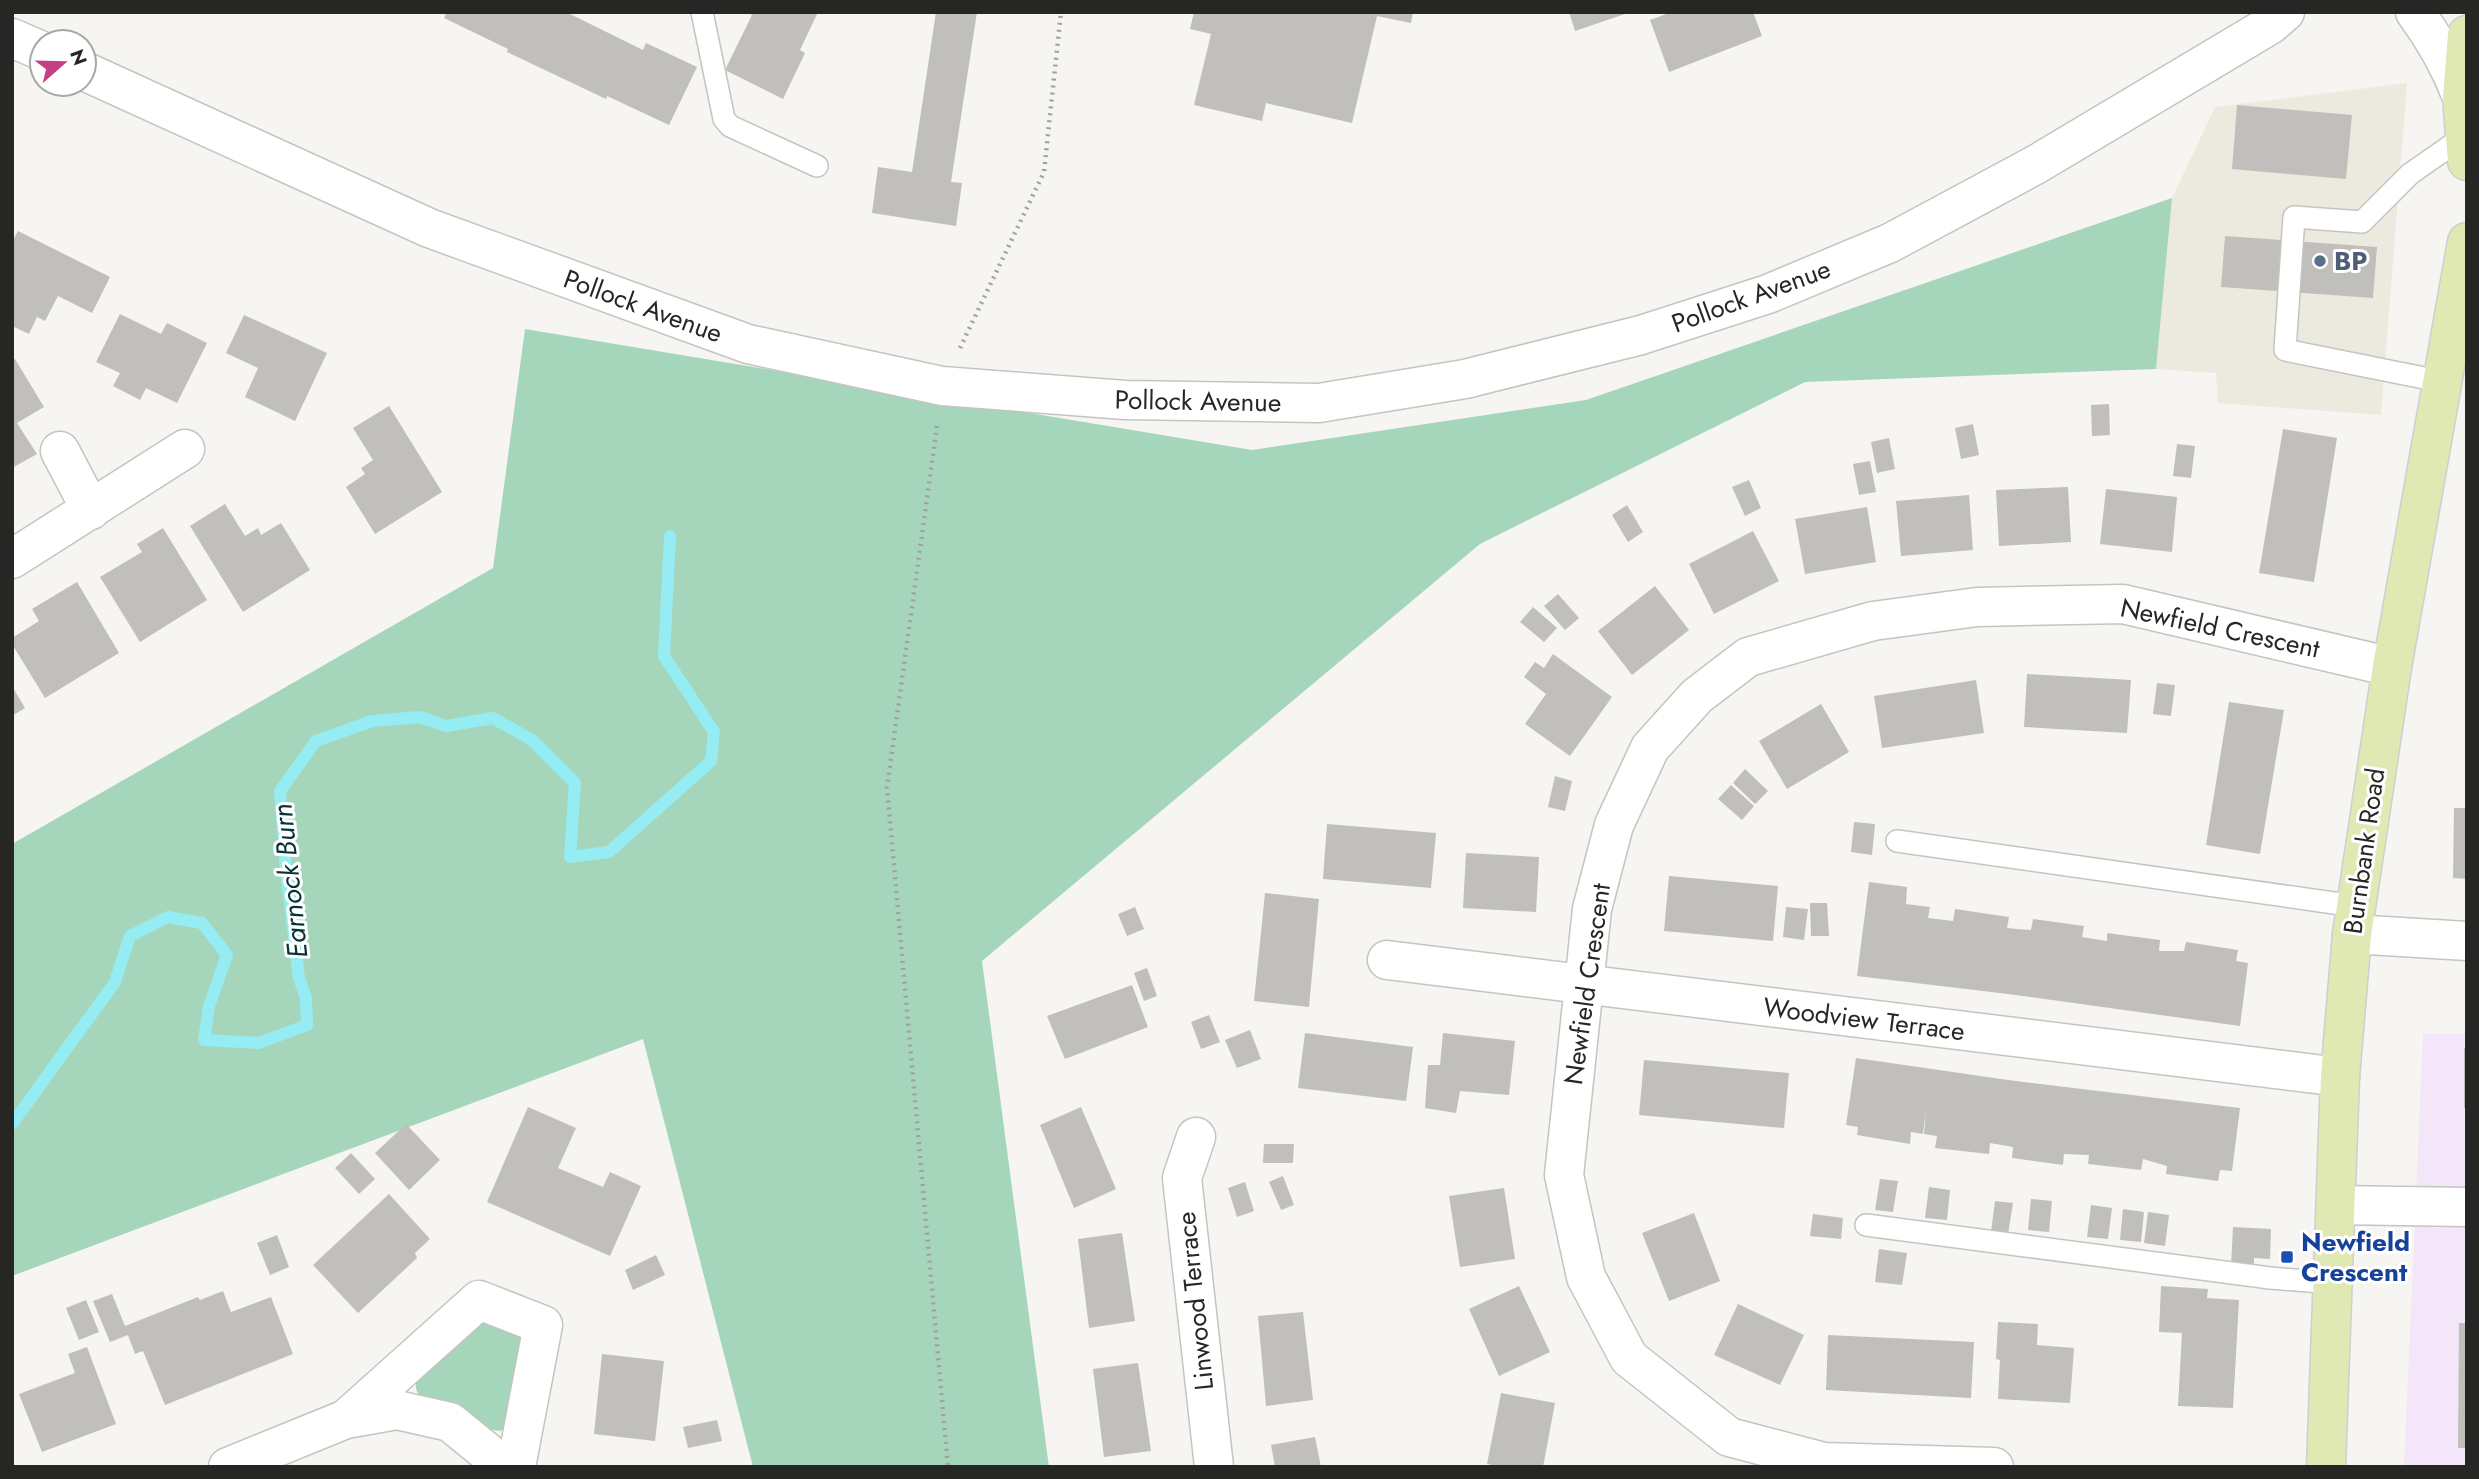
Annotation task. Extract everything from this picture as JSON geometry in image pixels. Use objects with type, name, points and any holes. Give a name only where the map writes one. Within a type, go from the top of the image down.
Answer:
[{"type":"main road","points":[[2465,149],[2462,97],[2467,35]]},
{"type":"main road","name":"Burnbank Road","points":[[2326,1467],[2340,1077],[2353,920],[2392,667],[2467,242]]},
{"type":"street","name":"Pollock Avenue","points":[[98,77],[429,228],[748,344],[942,386],[1125,400],[1319,403],[1465,379],[1642,335],[1768,293],[1890,243],[2037,164],[2270,25],[2285,12]]},
{"type":"street","points":[[2415,12],[2434,37],[2462,97]]},
{"type":"street","points":[[12,559],[185,449]]},
{"type":"street","points":[[60,451],[92,510]]},
{"type":"street","name":"Newfield Crescent","points":[[1994,1467],[1824,1462],[1728,1437],[1629,1358],[1586,1278],[1563,1175],[1592,909],[1614,825],[1650,747],[1697,696],[1748,657],[1873,621],[1977,607],[2123,604],[2392,667]]},
{"type":"street","points":[[2353,920],[2467,941]]},
{"type":"street","name":"Woodview Terrace","points":[[1388,960],[2340,1077]]},
{"type":"street","name":"Linwood Terrace","points":[[1196,1137],[1182,1178],[1214,1467]]},
{"type":"street","points":[[2336,1205],[2467,1208]]},
{"type":"street","points":[[346,1419],[479,1300],[543,1325],[516,1467]]},
{"type":"street","points":[[228,1467],[346,1419],[397,1410],[450,1423],[488,1452],[496,1467]]},
{"type":"lane","points":[[702,12],[724,119],[730,126],[817,166]]},
{"type":"lane","points":[[2444,382],[2285,350],[2294,217],[2362,222],[2410,174],[2465,149]]},
{"type":"lane","points":[[1897,841],[2353,920]]},
{"type":"lane","points":[[1866,1225],[2270,1278],[2333,1283]]},
{"type":"path","points":[[948,1467],[887,788],[942,386],[1045,172],[1061,12]]},
{"type":"shaded area","points":[[2407,83],[2381,415],[2218,403],[2216,373],[2156,369],[2172,198],[2215,107]]},
{"type":"shaded area","points":[[2423,1034],[2467,1034],[2467,1467],[2404,1467]]},
{"type":"green space","points":[[2172,198],[2156,369],[1805,382],[1480,544],[982,961],[1049,1467],[753,1467],[643,1039],[12,1276],[12,844],[493,568],[525,329],[1252,450],[1586,400]]},
{"type":"green space","points":[[483,1316],[530,1335],[507,1429],[500,1431],[487,1428],[457,1408],[428,1401],[416,1388],[416,1380]]},
{"type":"building","points":[[447,12],[566,12],[643,50],[646,43],[697,67],[669,125],[607,96],[606,99],[507,52],[508,49],[444,18]]},
{"type":"building","points":[[747,12],[818,12],[800,50],[805,53],[783,99],[725,70],[752,15]]},
{"type":"building","points":[[936,12],[977,12],[951,182],[962,183],[956,226],[872,213],[878,167],[912,172]]},
{"type":"building","points":[[1194,12],[1413,12],[1411,23],[1377,16],[1352,123],[1266,103],[1262,121],[1194,105],[1211,34],[1190,29]]},
{"type":"building","points":[[1569,12],[1628,12],[1628,13],[1575,31]]},
{"type":"building","points":[[1672,12],[1753,12],[1762,36],[1669,72],[1650,20]]},
{"type":"building","points":[[2237,105],[2352,115],[2346,179],[2232,169]]},
{"type":"building","points":[[18,231],[110,277],[92,313],[58,296],[45,321],[37,317],[29,334],[12,326],[12,242]]},
{"type":"building","points":[[2225,236],[2377,247],[2373,298],[2221,287]]},
{"type":"building","points":[[120,314],[161,334],[167,323],[207,343],[177,403],[146,388],[140,400],[113,386],[120,373],[96,362]]},
{"type":"building","points":[[244,315],[327,353],[295,421],[245,397],[258,368],[226,353]]},
{"type":"building","points":[[15,359],[44,407],[17,423],[37,454],[12,468],[12,361]]},
{"type":"building","points":[[2109,404],[2110,435],[2092,436],[2091,405]]},
{"type":"building","points":[[389,406],[442,492],[375,534],[346,487],[365,474],[361,468],[373,460],[353,428]]},
{"type":"building","points":[[1973,424],[1979,455],[1961,459],[1955,428]]},
{"type":"building","points":[[2283,429],[2337,438],[2314,582],[2259,573]]},
{"type":"building","points":[[1889,438],[1895,469],[1877,473],[1871,442]]},
{"type":"building","points":[[2177,444],[2195,446],[2191,478],[2173,476]]},
{"type":"building","points":[[1870,461],[1876,492],[1859,495],[1853,464]]},
{"type":"building","points":[[1749,480],[1761,508],[1745,516],[1732,487]]},
{"type":"building","points":[[2068,487],[2071,542],[1999,546],[1996,490]]},
{"type":"building","points":[[2106,489],[2177,497],[2172,552],[2100,544]]},
{"type":"building","points":[[1969,495],[1973,550],[1901,556],[1896,501]]},
{"type":"building","points":[[225,504],[245,536],[258,528],[261,535],[281,523],[310,570],[243,612],[190,526]]},
{"type":"building","points":[[1627,505],[1643,532],[1628,542],[1612,515]]},
{"type":"building","points":[[1867,507],[1876,562],[1805,574],[1795,519]]},
{"type":"building","points":[[163,528],[207,600],[140,642],[100,577],[142,552],[137,544]]},
{"type":"building","points":[[1753,531],[1779,581],[1714,614],[1689,564]]},
{"type":"building","points":[[77,582],[119,653],[45,698],[12,644],[12,638],[39,621],[32,609]]},
{"type":"building","points":[[1655,586],[1689,630],[1632,675],[1598,631]]},
{"type":"building","points":[[1558,594],[1579,618],[1565,630],[1544,606]]},
{"type":"building","points":[[1533,607],[1557,628],[1544,642],[1520,622]]},
{"type":"building","points":[[1553,654],[1612,697],[1570,756],[1525,724],[1546,694],[1524,677],[1535,662],[1544,668]]},
{"type":"building","points":[[2027,674],[2131,680],[2127,733],[2024,727]]},
{"type":"building","points":[[1976,680],[1984,733],[1882,748],[1874,696]]},
{"type":"building","points":[[2157,683],[2175,685],[2171,716],[2153,714]]},
{"type":"building","points":[[12,686],[25,708],[12,716]]},
{"type":"building","points":[[2229,702],[2284,710],[2260,854],[2206,845]]},
{"type":"building","points":[[1821,704],[1849,752],[1787,789],[1759,741]]},
{"type":"building","points":[[1745,769],[1768,791],[1755,804],[1733,783]]},
{"type":"building","points":[[1555,776],[1572,781],[1565,811],[1548,807]]},
{"type":"building","points":[[1731,785],[1754,806],[1742,820],[1718,799]]},
{"type":"building","points":[[2454,808],[2467,808],[2467,879],[2453,878]]},
{"type":"building","points":[[1854,822],[1875,824],[1872,855],[1851,852]]},
{"type":"building","points":[[1327,824],[1436,833],[1431,888],[1323,879]]},
{"type":"building","points":[[1466,853],[1539,857],[1536,912],[1463,908]]},
{"type":"building","points":[[1669,876],[1778,886],[1773,941],[1664,931]]},
{"type":"building","points":[[1869,882],[1907,887],[1906,904],[1930,907],[1928,918],[1953,921],[1955,909],[2009,917],[2007,928],[2031,930],[2033,919],[2084,926],[2082,937],[2107,941],[2107,933],[2160,940],[2159,951],[2184,951],[2186,942],[2238,950],[2236,961],[2248,963],[2240,1026],[1857,976]]},
{"type":"building","points":[[1265,893],[1319,899],[1309,1007],[1254,1001]]},
{"type":"building","points":[[1810,903],[1827,903],[1829,936],[1811,936]]},
{"type":"building","points":[[1135,907],[1144,929],[1127,936],[1118,914]]},
{"type":"building","points":[[1786,907],[1808,909],[1804,940],[1783,937]]},
{"type":"building","points":[[1147,968],[1157,996],[1144,1001],[1134,973]]},
{"type":"building","points":[[1132,985],[1148,1027],[1065,1059],[1047,1016]]},
{"type":"building","points":[[1209,1015],[1220,1042],[1201,1049],[1191,1022]]},
{"type":"building","points":[[1250,1030],[1261,1059],[1237,1068],[1225,1040]]},
{"type":"building","points":[[1305,1033],[1413,1047],[1406,1101],[1298,1088]]},
{"type":"building","points":[[1443,1033],[1515,1041],[1509,1095],[1460,1091],[1456,1113],[1425,1108],[1428,1065],[1440,1065]]},
{"type":"building","points":[[2464,1048],[2467,1048],[2467,1108],[2464,1108]]},
{"type":"building","points":[[1856,1058],[2008,1080],[2240,1108],[2232,1171],[2220,1170],[2218,1181],[2166,1174],[2167,1166],[2143,1159],[2141,1170],[2088,1164],[2089,1155],[2064,1154],[2063,1165],[2012,1158],[2013,1147],[1990,1143],[1989,1154],[1935,1148],[1937,1136],[1924,1134],[1926,1109],[1923,1134],[1911,1132],[1910,1144],[1857,1135],[1858,1127],[1846,1125]]},
{"type":"building","points":[[1644,1060],[1789,1073],[1784,1128],[1639,1115]]},
{"type":"building","points":[[528,1107],[576,1128],[558,1168],[603,1187],[610,1172],[641,1186],[610,1256],[487,1202]]},
{"type":"building","points":[[1081,1107],[1116,1189],[1074,1208],[1040,1125]]},
{"type":"building","points":[[406,1124],[440,1160],[409,1190],[375,1153]]},
{"type":"building","points":[[1264,1144],[1294,1144],[1293,1163],[1263,1163]]},
{"type":"building","points":[[351,1153],[375,1179],[359,1194],[335,1168]]},
{"type":"building","points":[[1283,1176],[1294,1205],[1281,1210],[1269,1182]]},
{"type":"building","points":[[1880,1179],[1898,1181],[1893,1212],[1875,1210]]},
{"type":"building","points":[[1245,1182],[1254,1211],[1237,1217],[1228,1188]]},
{"type":"building","points":[[1929,1187],[1950,1190],[1947,1220],[1925,1218]]},
{"type":"building","points":[[1504,1188],[1515,1259],[1460,1267],[1449,1196]]},
{"type":"building","points":[[389,1194],[430,1239],[415,1253],[417,1258],[358,1313],[313,1265]]},
{"type":"building","points":[[2031,1199],[2052,1201],[2049,1232],[2028,1230]]},
{"type":"building","points":[[1995,1201],[2013,1203],[2008,1234],[1991,1232]]},
{"type":"building","points":[[2091,1205],[2112,1208],[2108,1239],[2087,1237]]},
{"type":"building","points":[[2123,1209],[2144,1212],[2141,1242],[2120,1240]]},
{"type":"building","points":[[2148,1212],[2169,1215],[2165,1246],[2144,1243]]},
{"type":"building","points":[[1694,1213],[1720,1281],[1669,1301],[1642,1233]]},
{"type":"building","points":[[1813,1214],[1843,1218],[1841,1239],[1810,1236]]},
{"type":"building","points":[[2233,1227],[2271,1229],[2270,1259],[2254,1258],[2254,1267],[2231,1266]]},
{"type":"building","points":[[1122,1233],[1135,1321],[1089,1328],[1078,1239]]},
{"type":"building","points":[[277,1235],[289,1267],[270,1275],[257,1243]]},
{"type":"building","points":[[1879,1249],[1907,1253],[1902,1285],[1875,1282]]},
{"type":"building","points":[[656,1255],[665,1275],[633,1290],[625,1270]]},
{"type":"building","points":[[1519,1286],[1550,1352],[1499,1376],[1469,1309]]},
{"type":"building","points":[[2161,1286],[2208,1289],[2207,1298],[2239,1300],[2233,1408],[2178,1406],[2182,1333],[2159,1332]]},
{"type":"building","points":[[223,1291],[231,1312],[271,1297],[293,1354],[165,1405],[143,1351],[135,1354],[128,1335],[110,1342],[93,1301],[112,1294],[125,1326],[198,1297],[200,1300]]},
{"type":"building","points":[[86,1300],[99,1332],[79,1340],[66,1308]]},
{"type":"building","points":[[1738,1304],[1804,1335],[1780,1385],[1714,1355]]},
{"type":"building","points":[[1303,1312],[1313,1400],[1266,1406],[1258,1316]]},
{"type":"building","points":[[1998,1322],[2038,1324],[2037,1345],[2074,1348],[2070,1403],[1998,1399]]},
{"type":"building","points":[[2459,1323],[2467,1323],[2467,1448],[2458,1448]]},
{"type":"building","points":[[1828,1335],[1974,1342],[1971,1398],[1826,1390]]},
{"type":"building","points":[[87,1347],[116,1424],[42,1452],[19,1394],[75,1373],[68,1354]]},
{"type":"building","points":[[602,1354],[664,1361],[655,1441],[594,1434]]},
{"type":"building","points":[[1138,1363],[1151,1451],[1104,1457],[1093,1369]]},
{"type":"building","points":[[1501,1393],[1555,1403],[1543,1467],[1502,1467],[1487,1464]]},
{"type":"building","points":[[717,1420],[722,1441],[688,1448],[683,1427]]},
{"type":"building","points":[[1315,1437],[1321,1467],[1275,1467],[1271,1445]]},
{"type":"waterway","name":"Earnock Burn","points":[[12,1124],[115,982],[130,936],[168,917],[202,923],[227,955],[209,1006],[204,1040],[259,1043],[307,1025],[306,998],[299,978],[286,870],[280,791],[316,741],[372,721],[420,717],[446,726],[493,718],[532,740],[575,783],[570,857],[609,852],[711,761],[714,732],[664,656],[670,536]]},
{"type":"place","name":"BP","points":[[2320,261]]},
{"type":"place","name":"Newfield Crescent","points":[[2287,1257]]}]
